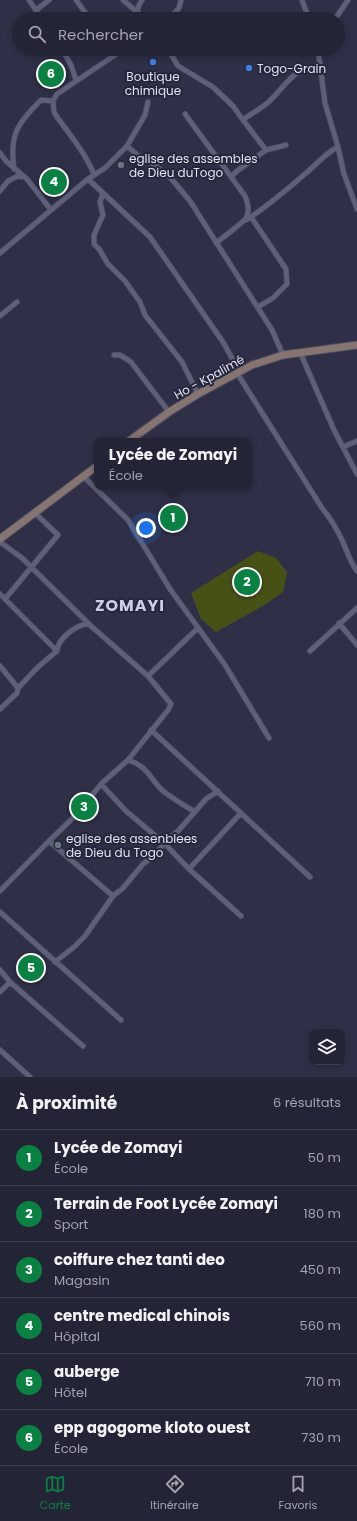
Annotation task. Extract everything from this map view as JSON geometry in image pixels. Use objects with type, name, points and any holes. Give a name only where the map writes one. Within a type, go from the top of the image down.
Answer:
[{"type":"main road","name":"Ho - Kpalimé","points":[[133,438],[169,412],[238,372],[283,355],[357,345]]},
{"type":"main road","points":[[0,539],[94,468]]},
{"type":"street","points":[[29,0],[36,10],[49,0]]},
{"type":"street","points":[[76,0],[85,12]]},
{"type":"street","points":[[123,0],[137,12],[139,4],[142,0]]},
{"type":"street","points":[[175,12],[179,8],[181,0]]},
{"type":"street","points":[[302,0],[306,12]]},
{"type":"street","points":[[340,12],[348,0]]},
{"type":"street","points":[[66,56],[76,80]]},
{"type":"street","points":[[94,174],[79,148],[54,112],[53,101],[57,94],[114,56]]},
{"type":"street","points":[[172,56],[178,66],[213,87],[233,106],[266,150]]},
{"type":"street","points":[[319,56],[325,103],[344,174],[357,209]]},
{"type":"street","points":[[243,120],[249,114],[267,104],[284,84],[307,67],[314,66],[320,68]]},
{"type":"street","points":[[14,169],[14,137],[20,124],[42,100],[53,101]]},
{"type":"street","points":[[0,253],[94,174],[105,168],[127,146],[144,115],[148,102]]},
{"type":"street","points":[[185,114],[245,196],[248,203],[246,220]]},
{"type":"street","points":[[231,177],[266,150],[286,145]]},
{"type":"street","points":[[127,146],[140,157],[162,170],[173,180],[197,210],[216,243],[272,330],[283,355]]},
{"type":"street","points":[[216,243],[240,223],[263,209],[306,174],[319,159],[338,147]]},
{"type":"street","points":[[0,153],[14,169],[27,179],[51,210]]},
{"type":"street","points":[[0,191],[8,181],[18,176],[27,179]]},
{"type":"street","points":[[88,179],[150,238],[218,336],[238,372],[322,508],[330,518],[341,538],[352,564],[357,571]]},
{"type":"street","points":[[103,193],[100,202],[103,215],[94,235],[94,244],[99,249],[108,264],[125,281],[140,302],[145,315],[182,362],[198,394]]},
{"type":"street","points":[[251,217],[286,269],[287,284],[273,298],[258,307]]},
{"type":"street","points":[[0,316],[18,302]]},
{"type":"street","points":[[300,352],[334,430],[357,474]]},
{"type":"street","points":[[114,354],[120,355],[131,362],[169,412]]},
{"type":"street","points":[[344,447],[357,442]]},
{"type":"street","points":[[84,476],[94,485]]},
{"type":"street","points":[[99,490],[119,509],[128,520],[170,589],[225,665],[269,738]]},
{"type":"street","points":[[5,599],[58,535],[35,513]]},
{"type":"street","points":[[0,542],[31,566],[89,624],[148,676],[171,704],[168,710],[128,760],[101,784],[77,814],[0,891]]},
{"type":"street","points":[[0,594],[57,651]]},
{"type":"street","points":[[310,651],[357,608]]},
{"type":"street","points":[[339,623],[357,645]]},
{"type":"street","points":[[0,709],[17,693],[18,688],[39,666],[57,651],[58,645],[63,637],[82,624],[89,624]]},
{"type":"street","points":[[148,676],[198,628]]},
{"type":"street","points":[[0,666],[18,688]]},
{"type":"street","points":[[151,730],[310,877]]},
{"type":"street","points":[[128,760],[144,768],[162,790],[195,812]]},
{"type":"street","points":[[101,784],[126,811],[164,843],[189,869],[241,916]]},
{"type":"street","points":[[55,962],[85,936],[113,896],[123,888],[143,864],[156,854],[164,843],[179,830],[206,799],[218,791]]},
{"type":"street","points":[[189,869],[241,813]]},
{"type":"street","points":[[49,841],[85,874],[113,896]]},
{"type":"street","points":[[0,912],[121,1020]]},
{"type":"street","points":[[0,970],[10,982],[82,1046]]},
{"type":"street","points":[[0,992],[10,982]]},
{"type":"street","points":[[0,1050],[30,1077]]},
{"type":"green space","points":[[258,551],[276,558],[287,572],[283,592],[263,606],[216,632],[201,619],[191,593]]},
{"type":"place","name":"Boutique chimique","points":[[153,62]]},
{"type":"place","name":"Togo-Grain","points":[[249,68]]},
{"type":"place","name":"epp agogome kloto ouest","points":[[51,74]]},
{"type":"place","name":"eglise des assembles de Dieu duTogo","points":[[121,165]]},
{"type":"place","name":"centre medical chinois","points":[[54,182]]},
{"type":"place","name":"Lycée de Zomayi","points":[[173,518]]},
{"type":"place","name":"Terrain de Foot Lycée Zomayi","points":[[247,582]]},
{"type":"place","name":"coiffure chez tanti deo","points":[[84,807]]},
{"type":"place","name":"eglise des assenblees de Dieu du Togo","points":[[58,845]]},
{"type":"place","name":"auberge","points":[[31,968]]},
{"type":"district","name":"ZOMAYI","points":[[130,605]]}]
